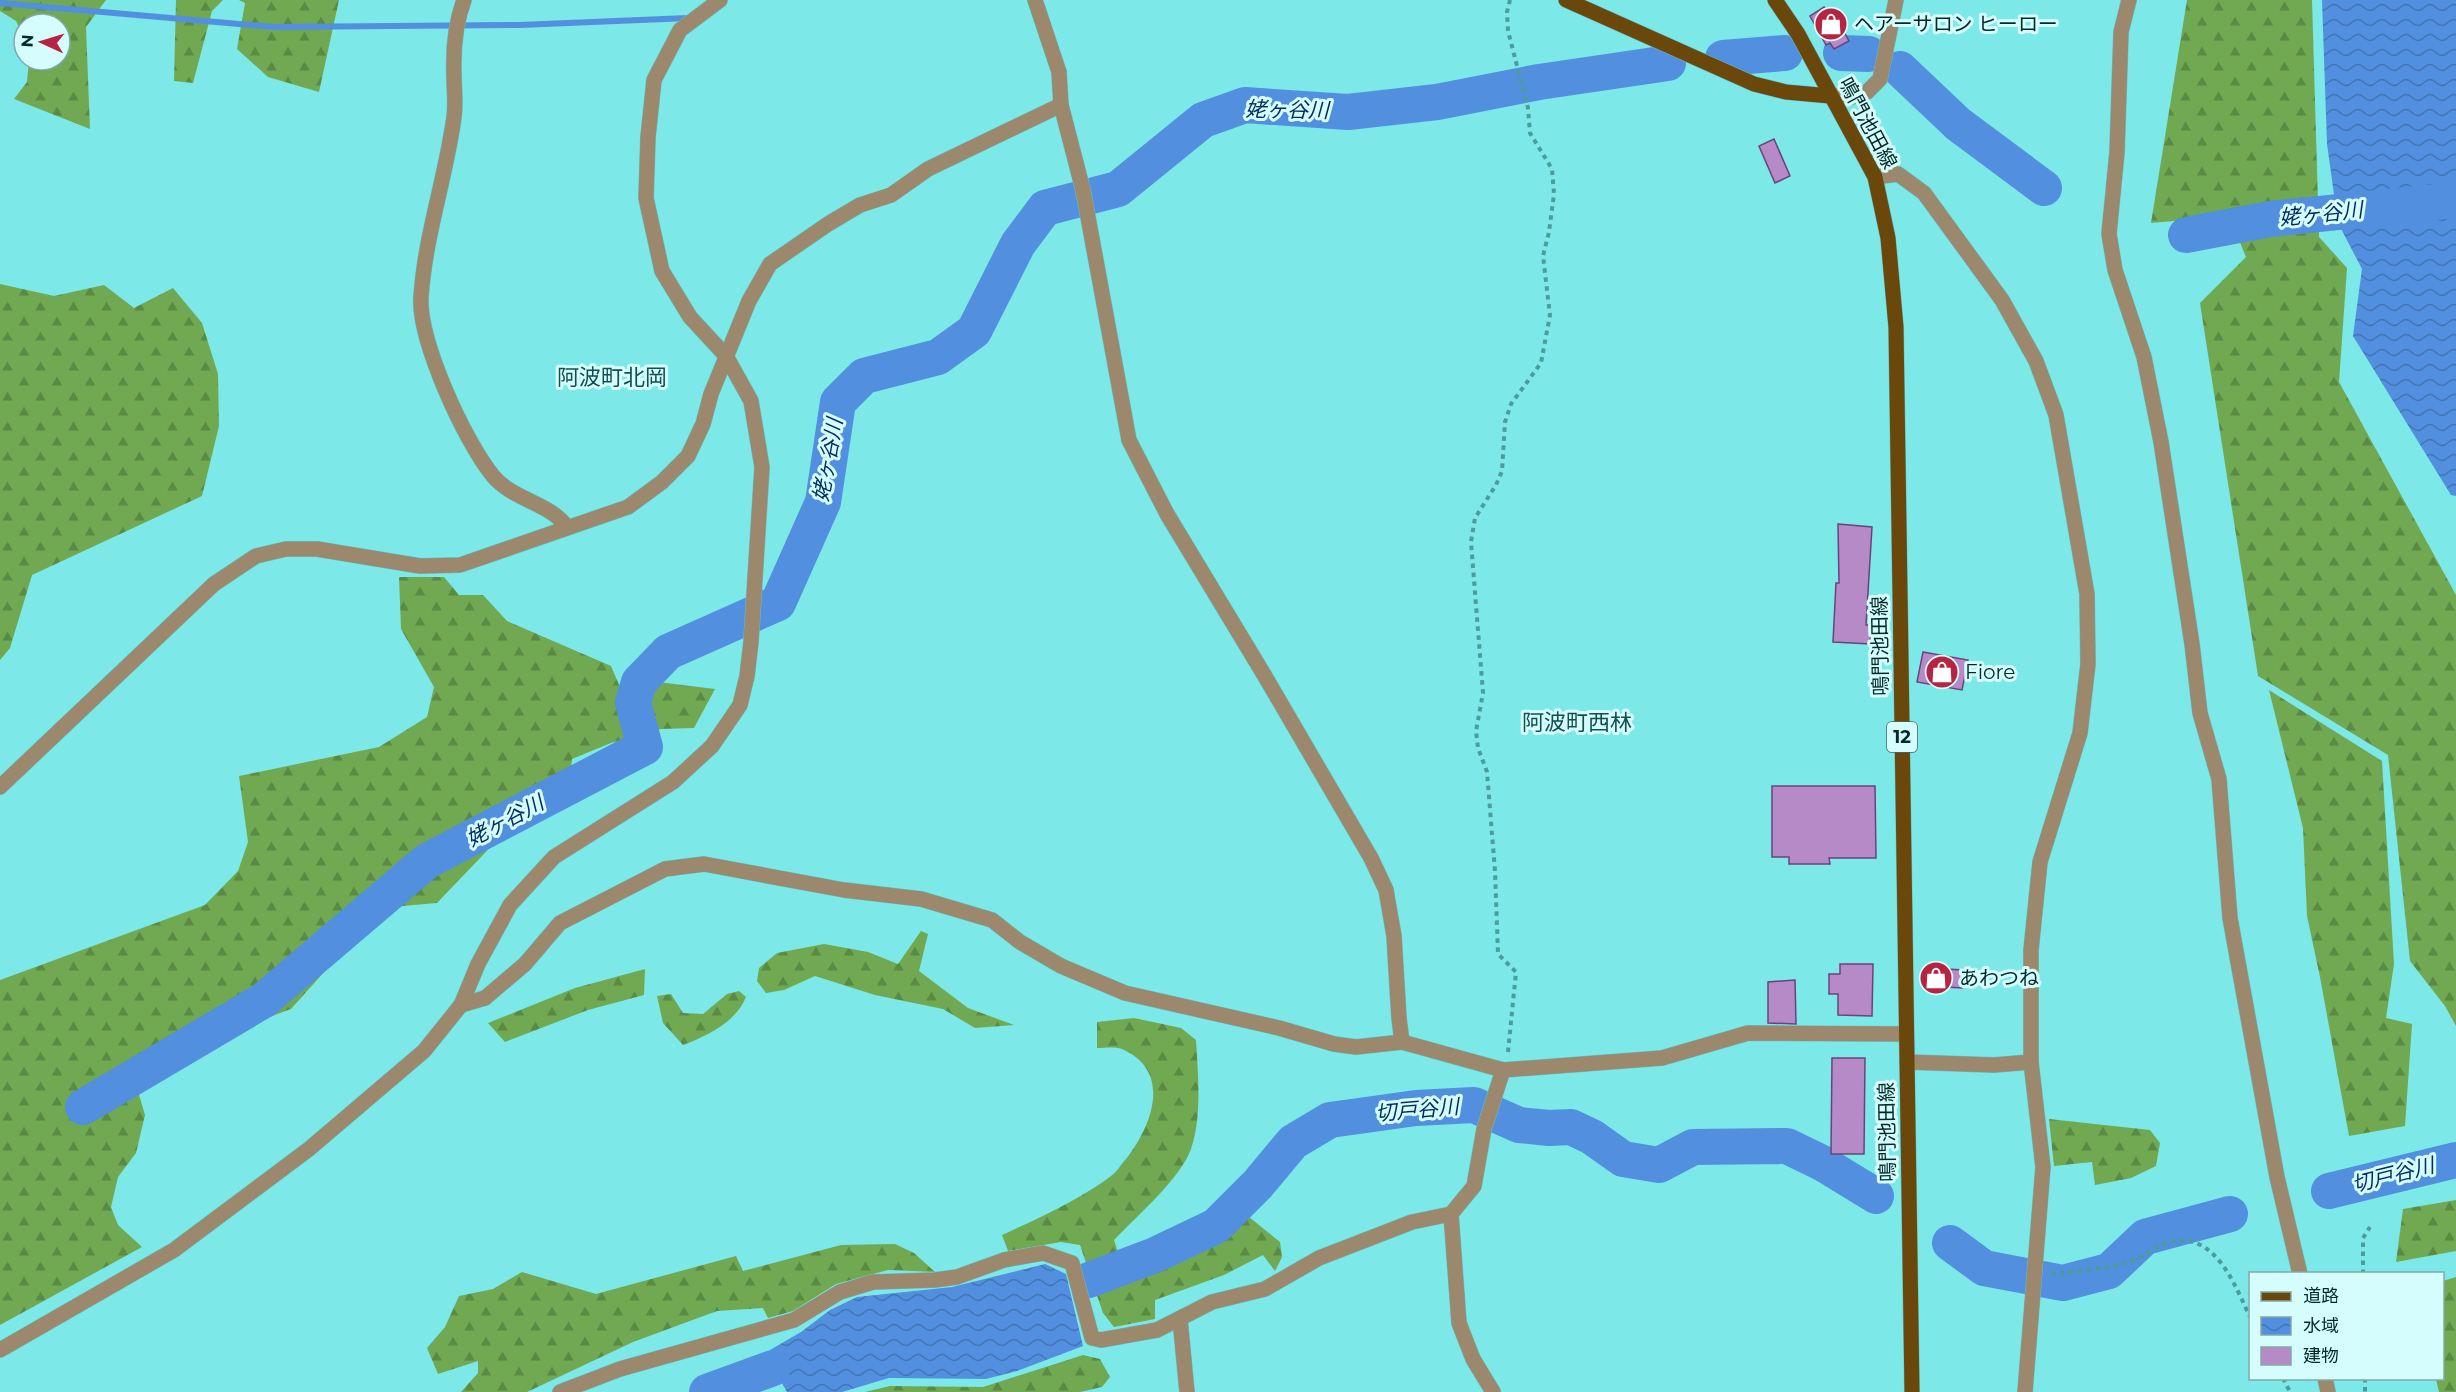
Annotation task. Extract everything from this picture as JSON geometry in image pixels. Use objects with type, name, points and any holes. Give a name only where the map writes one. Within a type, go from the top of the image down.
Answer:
[{"type":"main road","points":[[1566,0],[1754,84],[1786,92],[1830,96]]},
{"type":"main road","name":"鳴門池田線","points":[[1775,0],[1798,34],[1875,177],[1888,238],[1896,327],[1912,1392]]},
{"type":"street","points":[[464,0],[454,48],[456,106],[453,131],[430,235],[420,298],[424,331],[455,414],[493,477],[514,494],[560,517],[567,527]]},
{"type":"street","points":[[0,1350],[174,1250],[327,1134],[423,1051],[461,1005],[478,964],[510,904],[554,857],[673,782],[712,746],[740,705],[747,676],[751,642],[762,467],[752,401],[726,356],[690,317],[662,271],[646,198],[648,137],[654,80],[680,30],[720,0]]},
{"type":"street","points":[[1035,0],[1059,72],[1061,105],[1083,190],[1130,440],[1167,514],[1371,858],[1386,890],[1394,936],[1402,1042]]},
{"type":"street","points":[[1830,96],[1852,97],[1867,93],[1880,79],[1896,0]]},
{"type":"street","points":[[2129,0],[2121,33],[2117,152],[2109,234],[2115,270],[2144,357],[2161,442],[2192,644],[2200,713],[2219,779],[2230,918],[2277,1178],[2300,1272]]},
{"type":"street","points":[[0,787],[214,584],[256,556],[286,549],[317,549],[420,566],[460,565],[628,507],[663,482],[688,456],[703,424],[726,356],[748,302],[770,264],[860,205],[891,195],[928,169],[1061,105]]},
{"type":"street","points":[[1875,177],[1898,174],[1924,193],[2002,300],[2036,362],[2056,415],[2087,594],[2088,663],[2080,733],[2040,862],[2031,950],[2031,1062],[2043,1167],[2025,1392]]},
{"type":"street","points":[[461,1005],[485,998],[525,964],[560,923],[665,869],[704,864],[844,890],[921,899],[992,920],[1020,942],[1061,966],[1125,993],[1279,1028],[1334,1044],[1356,1047],[1402,1042],[1503,1070],[1662,1058],[1748,1033],[1906,1034]]},
{"type":"street","points":[[1907,1062],[1994,1065],[2031,1062]]},
{"type":"street","points":[[560,1392],[620,1369],[794,1320],[840,1292],[873,1282],[957,1277],[1004,1260],[1043,1253],[1072,1263],[1092,1338],[1101,1340],[1157,1330],[1212,1302],[1265,1289],[1319,1258],[1412,1222],[1451,1214],[1474,1186],[1484,1129],[1503,1070]]},
{"type":"street","points":[[1451,1214],[1459,1323],[1473,1359],[1493,1392]]},
{"type":"street","points":[[1180,1319],[1187,1392]]},
{"type":"path","points":[[1503,1070],[1509,1048],[1516,972],[1498,954],[1495,871],[1487,772],[1478,748],[1476,731],[1483,693],[1471,542],[1476,518],[1502,471],[1505,422],[1511,404],[1541,363],[1550,315],[1543,256],[1554,194],[1552,169],[1530,134],[1523,92],[1508,31],[1507,12],[1510,0]]},
{"type":"path","points":[[2363,1272],[2363,1238],[2370,1227]]},
{"type":"path","points":[[2033,1270],[2058,1274],[2127,1263],[2172,1241],[2189,1241],[2206,1248],[2224,1265],[2249,1315]]},
{"type":"green space","points":[[0,0],[106,0],[86,27],[90,129],[14,99],[27,82],[28,72],[72,72],[72,12],[12,12],[12,18],[0,11]]},
{"type":"green space","points":[[176,0],[223,0],[212,11],[193,83],[174,81]]},
{"type":"green space","points":[[239,0],[339,0],[319,92],[268,77],[237,49],[245,3]]},
{"type":"green space","points":[[2187,0],[2312,0],[2319,237],[2347,268],[2339,382],[2456,595],[2456,1026],[2445,1006],[2410,961],[2388,755],[2258,676],[2200,303],[2246,257],[2229,216],[2151,223]]},
{"type":"green space","points":[[0,284],[54,296],[104,285],[134,308],[173,288],[202,323],[218,374],[219,426],[202,496],[32,575],[10,648],[0,660]]},
{"type":"green space","points":[[399,577],[444,577],[459,595],[483,595],[507,621],[611,666],[620,687],[658,682],[715,689],[694,728],[661,729],[611,743],[572,759],[570,778],[503,834],[437,903],[391,907],[345,946],[291,1009],[131,1068],[145,1115],[136,1153],[118,1177],[111,1207],[118,1225],[142,1247],[0,1325],[0,980],[205,905],[238,871],[248,842],[239,776],[379,747],[427,717],[434,687],[401,629]]},
{"type":"green space","points":[[2269,690],[2382,761],[2394,964],[2386,1018],[2412,1024],[2405,1126],[2349,1136],[2307,916],[2303,828]]},
{"type":"green space","points":[[921,931],[928,934],[919,971],[968,1008],[1014,1025],[975,1028],[943,1009],[875,995],[815,976],[784,990],[766,993],[757,981],[759,968],[777,953],[824,944],[868,952],[898,964]]},
{"type":"green space","points":[[645,969],[644,995],[588,1010],[505,1042],[488,1023],[575,988]]},
{"type":"green space","points":[[739,991],[746,997],[728,1021],[683,1045],[663,1023],[657,996],[671,994],[683,1013],[703,1014],[727,994]]},
{"type":"green space","points":[[1134,1018],[1181,1028],[1196,1040],[1198,1115],[1193,1144],[1181,1167],[1144,1211],[1114,1240],[1125,1274],[1216,1237],[1244,1213],[1280,1242],[1282,1257],[1275,1271],[1263,1255],[1224,1275],[1155,1300],[1155,1319],[1114,1327],[1103,1313],[1080,1245],[1061,1242],[1008,1251],[1002,1235],[1086,1193],[1115,1172],[1135,1146],[1149,1117],[1153,1101],[1153,1086],[1148,1072],[1139,1060],[1124,1050],[1097,1048],[1097,1022]]},
{"type":"green space","points":[[2049,1119],[2150,1130],[2160,1143],[2156,1166],[2131,1178],[2095,1185],[2092,1162],[2054,1166]]},
{"type":"green space","points":[[2456,1200],[2456,1251],[2396,1262],[2403,1209]]},
{"type":"green space","points":[[895,1244],[914,1253],[935,1272],[888,1270],[836,1284],[793,1311],[768,1318],[763,1308],[717,1311],[633,1342],[527,1392],[461,1392],[478,1373],[478,1361],[438,1374],[427,1348],[445,1327],[459,1296],[493,1289],[522,1272],[596,1294],[736,1256],[743,1271],[841,1245]]},
{"type":"green space","points":[[2456,1277],[2456,1392],[2439,1392],[2436,1380],[2444,1380],[2444,1281]]},
{"type":"green space","points":[[1083,1355],[1100,1359],[1110,1377],[1102,1387],[1080,1392],[865,1392],[890,1386],[983,1387]]},
{"type":"water","points":[[2322,0],[2456,0],[2456,496],[2451,495],[2353,336],[2362,269],[2338,223],[2327,144]]},
{"type":"water","points":[[1045,1264],[1066,1274],[1083,1346],[1017,1371],[986,1379],[889,1378],[842,1392],[787,1392],[773,1368],[770,1350],[801,1332],[830,1310],[857,1297],[952,1287]]},
{"type":"building","points":[[1824,7],[1833,20],[1836,18],[1849,41],[1834,49],[1830,43],[1826,45],[1810,16]]},
{"type":"building","points":[[1774,139],[1790,176],[1775,183],[1759,146]]},
{"type":"building","points":[[1838,524],[1872,527],[1866,625],[1871,625],[1870,644],[1833,642],[1836,583],[1839,583]]},
{"type":"building","points":[[1923,652],[1968,660],[1962,690],[1917,682]]},
{"type":"building","points":[[1772,786],[1875,786],[1876,858],[1829,858],[1830,864],[1789,864],[1789,857],[1772,857]]},
{"type":"building","points":[[1840,964],[1873,964],[1872,1016],[1838,1015],[1838,994],[1829,994],[1829,974],[1840,974]]},
{"type":"building","points":[[1930,968],[1963,970],[1962,988],[1928,986]]},
{"type":"building","points":[[1795,980],[1796,1024],[1768,1023],[1768,982]]},
{"type":"building","points":[[1832,1058],[1865,1058],[1864,1154],[1831,1154]]},
{"type":"waterway","points":[[0,3],[274,27],[520,25],[688,18]]},
{"type":"waterway","points":[[1774,46],[1778,53]]},
{"type":"waterway","name":"姥ヶ谷川","points":[[1723,58],[1785,53]]},
{"type":"waterway","name":"姥ヶ谷川","points":[[1841,53],[1869,54]]},
{"type":"waterway","name":"姥ヶ谷川","points":[[83,1107],[264,1000],[427,861],[645,747],[633,703],[639,682],[668,652],[778,603],[823,502],[838,402],[864,376],[938,357],[974,331],[1018,244],[1045,208],[1118,189],[1203,120],[1245,105],[1348,112],[1437,102],[1539,82],[1668,63]]},
{"type":"waterway","name":"姥ヶ谷川","points":[[1900,69],[1958,124],[2044,188]]},
{"type":"waterway","name":"姥ヶ谷川","points":[[2186,235],[2270,219],[2456,200]]},
{"type":"waterway","name":"切戸谷川","points":[[1089,1280],[1155,1255],[1216,1226],[1258,1184],[1293,1142],[1330,1120],[1416,1108],[1474,1105],[1519,1125],[1549,1128],[1571,1127],[1592,1137],[1623,1159],[1659,1165],[1693,1147],[1787,1146],[1822,1163],[1876,1196]]},
{"type":"waterway","name":"切戸谷川","points":[[2329,1191],[2456,1160]]},
{"type":"waterway","name":"切戸谷川","points":[[1950,1243],[1984,1268],[2063,1283],[2109,1271],[2145,1237],[2230,1214]]},
{"type":"waterway","name":"切戸谷川","points":[[707,1392],[773,1368]]},
{"type":"place","name":"ヘアーサロン ヒーロー","points":[[1831,24]]},
{"type":"place","name":"Fiore","points":[[1942,672]]},
{"type":"place","name":"あわつね","points":[[1936,978]]},
{"type":"district","name":"阿波町北岡","points":[[612,377]]},
{"type":"district","name":"阿波町西林","points":[[1577,722]]}]
